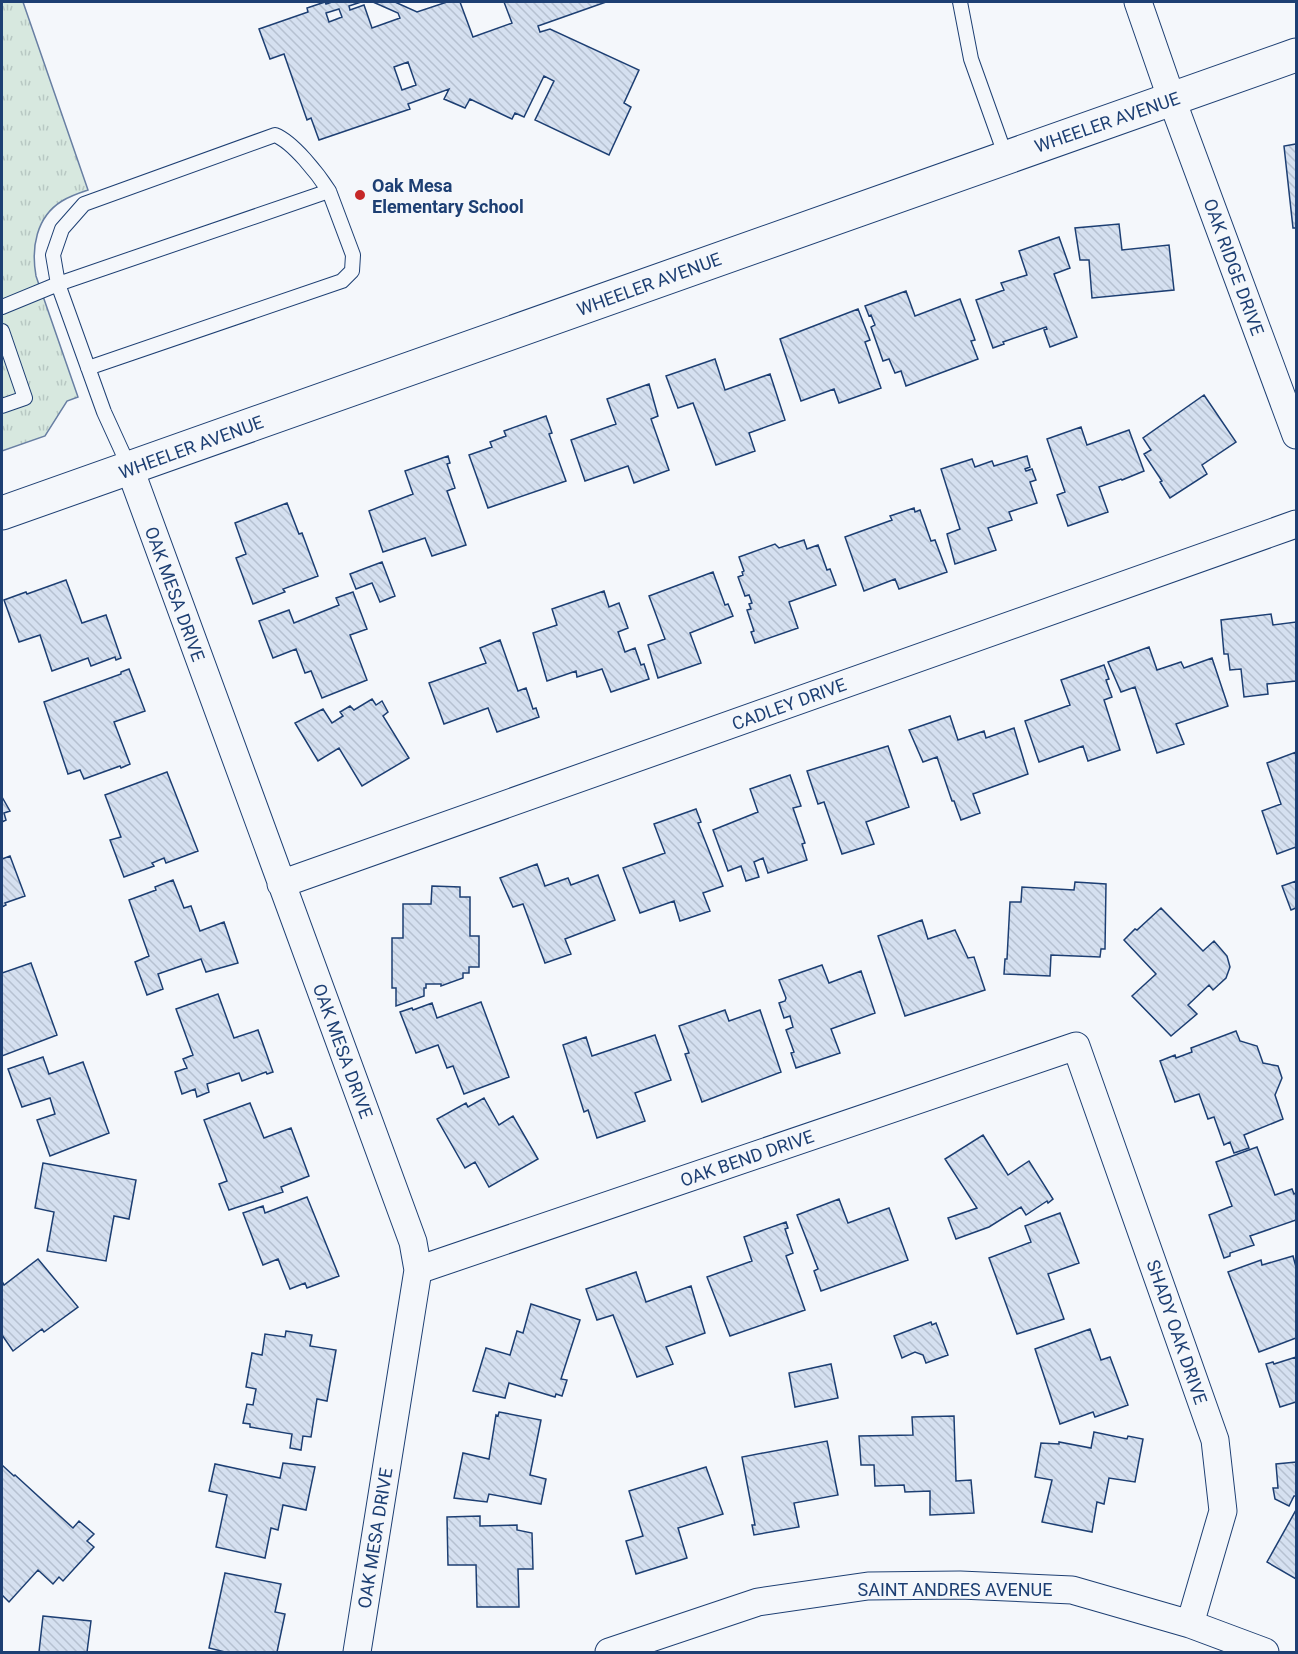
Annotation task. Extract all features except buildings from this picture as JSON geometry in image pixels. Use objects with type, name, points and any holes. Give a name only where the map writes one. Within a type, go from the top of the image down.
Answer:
[{"type":"main road","name":"WHEELER AVENUE","points":[[2,513],[1296,56]]},
{"type":"street","name":"OAK RIDGE DRIVE","points":[[1138,2],[1296,435]]},
{"type":"street","name":"OAK MESA DRIVE","points":[[130,469],[413,1242],[418,1270],[357,1653]]},
{"type":"street","name":"CADLEY DRIVE","points":[[281,884],[1296,524]]},
{"type":"street","name":"OAK BEND DRIVE","points":[[418,1270],[1076,1046]]},
{"type":"street","name":"SHADY OAK DRIVE","points":[[1076,1046],[1215,1440],[1223,1511],[1190,1624]]},
{"type":"street","name":"SAINT ANDRES AVENUE","points":[[609,1653],[758,1602],[868,1586],[960,1585],[1072,1590],[1190,1624],[1265,1653]]},
{"type":"lane","points":[[960,2],[971,59],[1006,157]]},
{"type":"lane","points":[[88,368],[342,280],[352,271],[353,255],[329,191],[284,138],[275,135],[84,204],[62,229],[54,255],[58,284],[88,368],[104,412],[130,469]]},
{"type":"lane","points":[[2,306],[58,284],[329,191]]},
{"type":"lane","points":[[2,331],[25,398],[2,406]]},
{"type":"green space","points":[[2,2],[23,2],[88,190],[62,201],[46,216],[37,234],[34,255],[36,276],[78,397],[67,401],[45,436],[2,451]]},
{"type":"place","name":"Oak Mesa Elementary School","points":[[360,195]]}]
